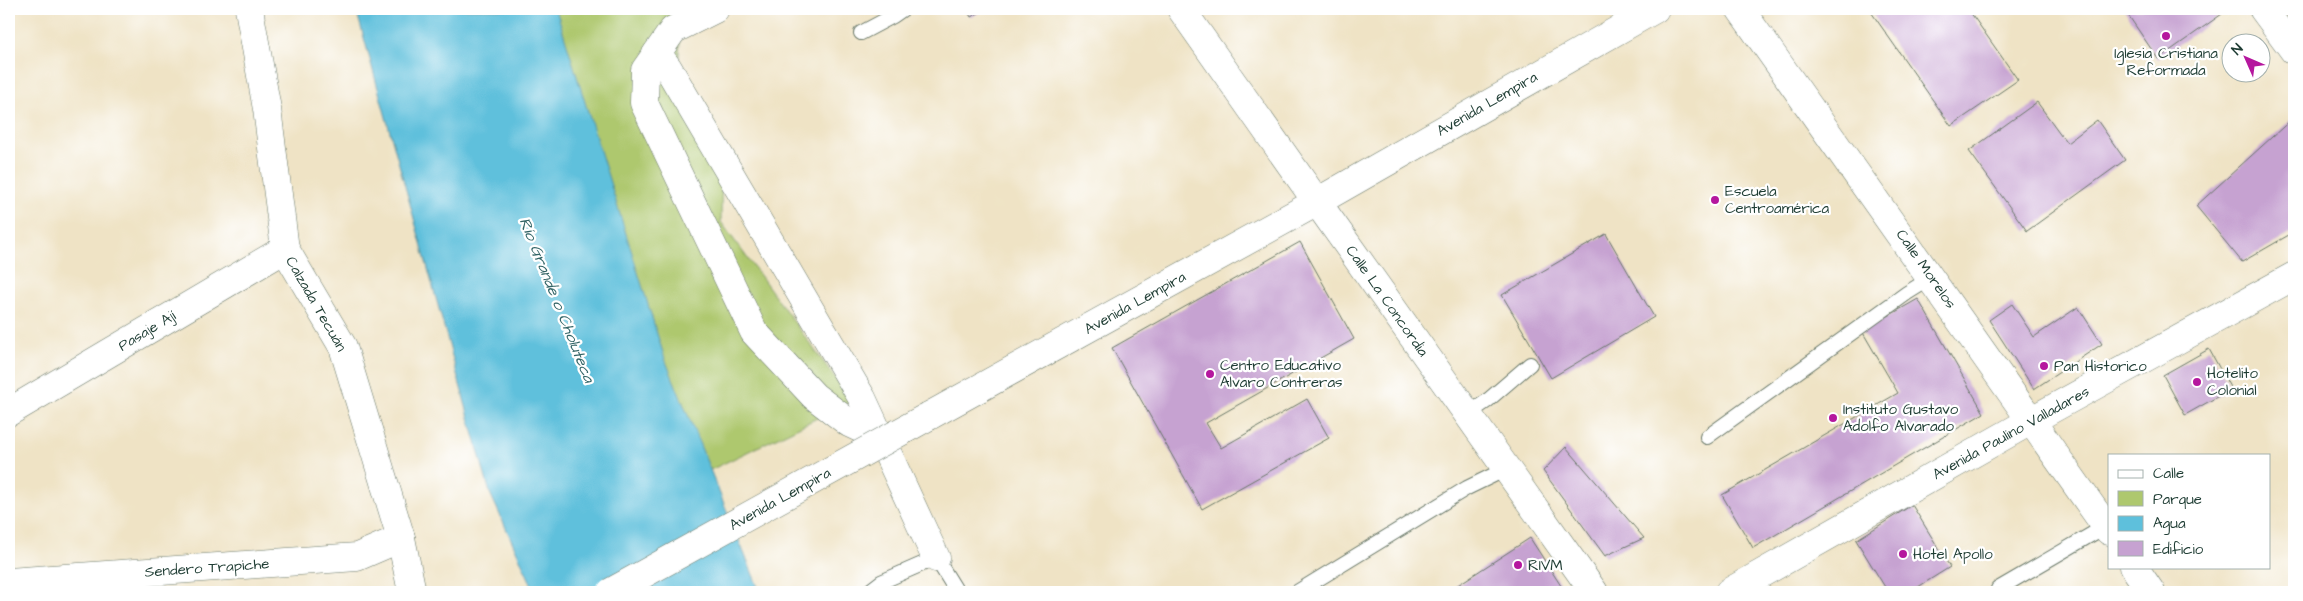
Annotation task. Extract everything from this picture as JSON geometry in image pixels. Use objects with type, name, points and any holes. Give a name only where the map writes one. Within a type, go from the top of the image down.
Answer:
[{"type":"street","name":"Calzada Tecuán","points":[[249,9],[267,109],[285,249],[343,347],[401,538],[412,592]]},
{"type":"street","points":[[716,9],[686,15],[673,30],[645,70],[644,103],[754,332],[814,396],[844,420],[881,438]]},
{"type":"street","name":"Calle La Concordia","points":[[1181,9],[1594,592]]},
{"type":"street","name":"Avenida Lempira","points":[[611,592],[1317,202],[1655,9]]},
{"type":"street","name":"Calle Morelos","points":[[1740,9],[1932,278],[2107,529]]},
{"type":"street","points":[[2263,9],[2294,51]]},
{"type":"street","points":[[657,53],[668,68],[862,398],[936,558]]},
{"type":"street","name":"Pasaje Ají","points":[[9,412],[285,249]]},
{"type":"street","name":"Avenida Paulino Valladares","points":[[1728,592],[2032,420],[2294,276]]},
{"type":"street","name":"Sendero Trapiche","points":[[13,582],[357,557],[401,538]]},
{"type":"street","points":[[2135,568],[2151,592]]},
{"type":"lane","points":[[861,33],[903,9]]},
{"type":"lane","points":[[1707,437],[1907,293],[1932,278]]},
{"type":"lane","points":[[1468,414],[1488,401],[1530,364]]},
{"type":"lane","points":[[1297,592],[1467,488],[1506,469]]},
{"type":"lane","points":[[1998,589],[2107,529]]},
{"type":"lane","points":[[868,592],[881,582],[936,558],[957,592]]},
{"type":"green space","points":[[501,9],[683,9],[678,66],[722,155],[721,222],[852,401],[657,496]]},
{"type":"water","name":"Río Grande o Choluteca","points":[[356,9],[556,9],[665,359],[760,592],[535,592],[490,493]]},
{"type":"building","points":[[966,9],[986,9],[971,17]]},
{"type":"building","points":[[1869,9],[1968,9],[2018,80],[1951,126]]},
{"type":"building","name":"Iglesia Cristiana Reformada","points":[[2124,9],[2219,9],[2222,14],[2158,59]]},
{"type":"building","points":[[2037,102],[2067,143],[2097,120],[2125,160],[2027,231],[1969,151]]},
{"type":"building","points":[[2294,117],[2294,232],[2242,262],[2196,206]]},
{"type":"building","points":[[1606,234],[1654,317],[1551,378],[1502,295]]},
{"type":"building","name":"Centro Educativo Alvaro Contreras","points":[[1300,242],[1354,339],[1206,423],[1221,448],[1307,399],[1329,438],[1202,509],[1112,348]]},
{"type":"building","points":[[1918,299],[1984,413],[1753,548],[1722,495],[1898,393],[1862,331]]},
{"type":"building","name":"Pan Historico","points":[[2012,304],[2034,337],[2078,307],[2102,344],[2034,389],[1989,320]]},
{"type":"building","name":"Hotelito Colonial","points":[[2209,349],[2231,389],[2185,415],[2163,375]]},
{"type":"building","points":[[1566,447],[1644,538],[1605,556],[1543,471]]},
{"type":"building","name":"Hotel Apollo","points":[[1912,505],[1950,567],[1910,592],[1888,592],[1856,540]]},
{"type":"building","name":"RIVM","points":[[1530,538],[1565,592],[1447,592]]},
{"type":"place","name":"Iglesia Cristiana Reformada","points":[[2166,36]]},
{"type":"place","name":"Escuela Centroamérica","points":[[1715,200]]},
{"type":"place","name":"Pan Historico","points":[[2044,366]]},
{"type":"place","name":"Centro Educativo Alvaro Contreras","points":[[1210,374]]},
{"type":"place","name":"Hotelito Colonial","points":[[2197,382]]},
{"type":"place","name":"Instituto Gustavo Adolfo Alvarado","points":[[1833,418]]},
{"type":"place","name":"Hotel Apollo","points":[[1903,554]]},
{"type":"place","name":"RIVM","points":[[1518,565]]}]
